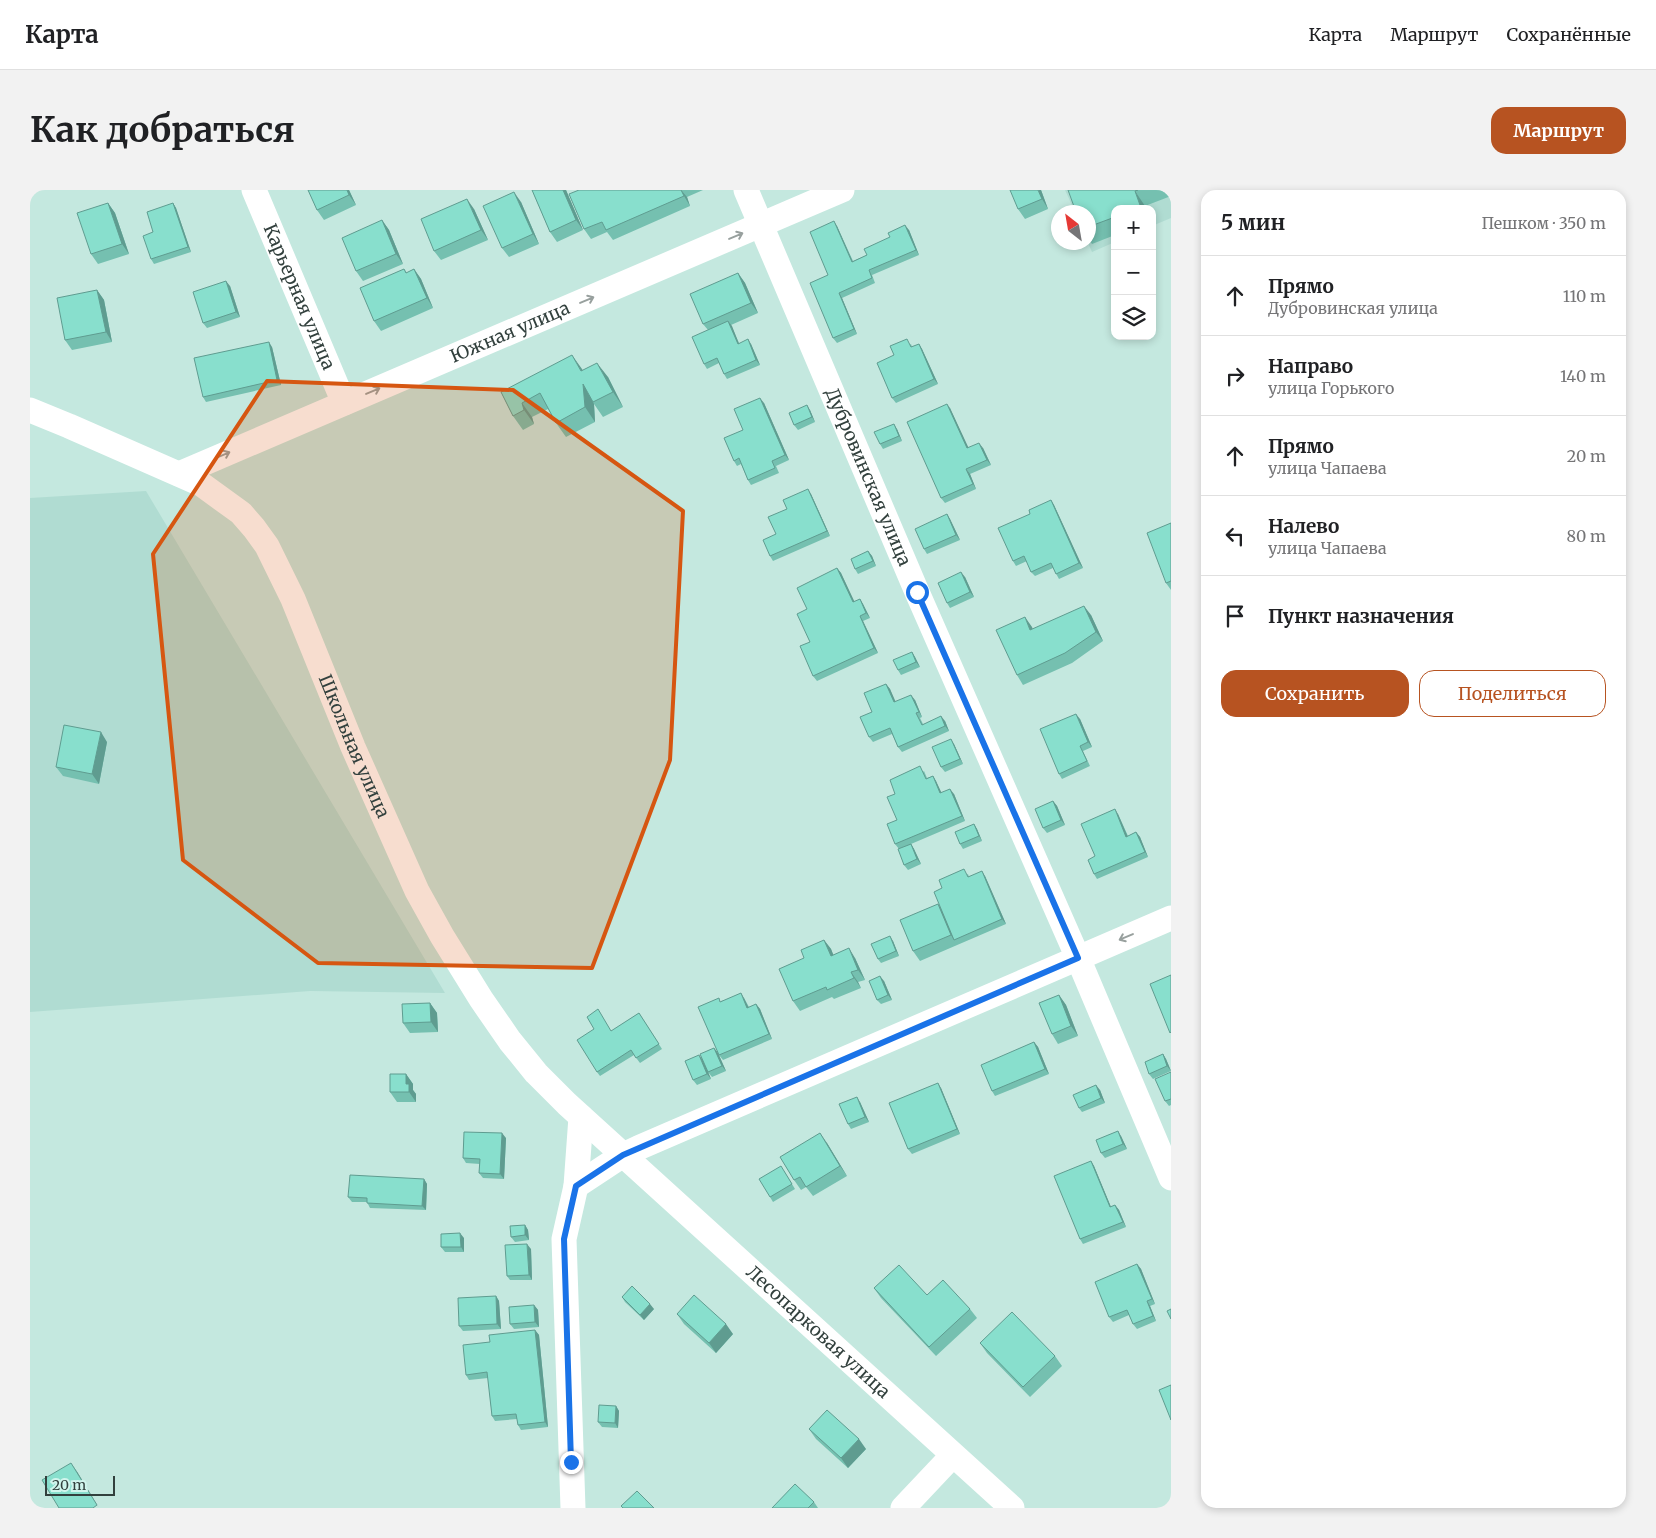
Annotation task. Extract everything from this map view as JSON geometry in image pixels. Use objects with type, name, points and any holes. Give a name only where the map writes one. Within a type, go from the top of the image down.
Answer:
[{"type":"street","name":"Карьерная улица","points":[[254,190],[344,403]]},
{"type":"street","name":"Дубровинская улица","points":[[746,190],[917,592],[1078,958],[1171,1178]]},
{"type":"street","name":"Южная улица","points":[[179,474],[842,190]]},
{"type":"street","name":"Школьная улица","points":[[30,410],[201,484],[240,513],[254,528],[267,546],[293,599],[353,747],[417,891],[446,944],[510,1041],[536,1073],[623,1155]]},
{"type":"street","points":[[576,1186],[623,1155],[1171,918]]},
{"type":"street","points":[[573,1508],[564,1239],[576,1186],[581,1117]]},
{"type":"street","name":"Лесопарковая улица","points":[[623,1155],[1012,1508]]},
{"type":"street","points":[[903,1508],[953,1455]]},
{"type":"highlighted area","points":[[267,381],[513,390],[683,511],[670,760],[592,968],[318,963],[183,860],[153,554]]},
{"type":"shaded area","points":[[1065,190],[1171,190],[1171,218],[1156,224],[1156,205],[1111,205],[1111,244],[1092,252],[1091,250],[1096,250],[1096,205],[1072,205]]},
{"type":"shaded area","points":[[146,491],[445,993],[310,991],[30,1012],[30,498]]},
{"type":"building","points":[[308,190],[347,190],[349,195],[317,210]]},
{"type":"building","points":[[532,190],[563,190],[576,220],[550,232]]},
{"type":"building","points":[[579,190],[681,190],[684,196],[606,230],[602,222],[584,229],[569,194]]},
{"type":"building","points":[[1010,190],[1038,190],[1042,199],[1018,209]]},
{"type":"building","points":[[1068,190],[1138,190],[1135,191],[1140,205],[1111,205],[1111,218],[1096,224],[1096,205],[1073,205]]},
{"type":"building","points":[[514,192],[533,234],[502,248],[483,206]]},
{"type":"building","points":[[467,199],[481,230],[434,251],[421,219]]},
{"type":"building","points":[[108,203],[122,244],[91,254],[77,213]]},
{"type":"building","points":[[173,203],[188,247],[151,259],[143,236],[153,232],[147,212]]},
{"type":"building","points":[[382,220],[396,254],[356,271],[342,238]]},
{"type":"building","points":[[834,221],[852,262],[867,255],[864,249],[890,237],[888,233],[905,225],[916,250],[869,270],[872,278],[839,293],[854,329],[833,338],[810,283],[828,275],[810,232]]},
{"type":"building","points":[[404,269],[406,273],[414,269],[427,298],[374,321],[360,288]]},
{"type":"building","points":[[738,273],[751,303],[703,324],[690,294]]},
{"type":"building","points":[[226,281],[236,312],[203,323],[193,292]]},
{"type":"building","points":[[97,290],[106,332],[65,340],[57,298]]},
{"type":"building","points":[[728,321],[738,344],[748,339],[756,360],[724,374],[717,358],[704,364],[692,337]]},
{"type":"building","points":[[907,339],[911,347],[919,344],[934,379],[892,398],[877,363],[894,355],[890,346]]},
{"type":"building","points":[[269,342],[277,380],[203,397],[194,358]]},
{"type":"building","points":[[572,355],[581,371],[597,363],[613,392],[593,402],[583,384],[585,407],[556,423],[540,393],[522,403],[524,410],[513,416],[501,392]]},
{"type":"building","points":[[760,398],[785,455],[772,461],[775,468],[748,480],[739,458],[734,461],[724,438],[743,430],[734,409]]},
{"type":"building","points":[[947,404],[967,448],[979,443],[987,460],[966,469],[973,484],[941,498],[907,422]]},
{"type":"building","points":[[807,405],[812,417],[794,425],[789,413]]},
{"type":"building","points":[[894,424],[899,436],[880,444],[874,432]]},
{"type":"building","points":[[808,489],[827,531],[770,556],[763,540],[776,534],[768,517],[787,509],[783,500]]},
{"type":"building","points":[[1051,500],[1079,563],[1056,574],[1051,563],[1031,572],[1024,556],[1013,561],[998,528],[1030,514],[1029,510]]},
{"type":"building","points":[[947,514],[956,535],[924,549],[915,529]]},
{"type":"building","points":[[1171,523],[1171,581],[1166,583],[1147,533]]},
{"type":"building","points":[[868,551],[873,561],[855,569],[851,559]]},
{"type":"building","points":[[837,568],[853,602],[860,599],[866,613],[860,616],[874,648],[813,676],[800,646],[810,642],[797,614],[807,609],[797,588]]},
{"type":"building","points":[[961,572],[970,592],[947,603],[938,583]]},
{"type":"building","points":[[1084,606],[1096,632],[1065,653],[1017,675],[996,630],[1025,617],[1030,630]]},
{"type":"building","points":[[912,652],[916,662],[898,670],[893,660]]},
{"type":"building","points":[[886,684],[894,702],[911,695],[919,712],[916,713],[922,725],[941,716],[945,726],[898,747],[890,728],[869,737],[860,717],[872,712],[864,693]]},
{"type":"building","points":[[1076,714],[1088,742],[1080,746],[1087,761],[1059,774],[1040,729]]},
{"type":"building","points":[[64,725],[101,732],[92,774],[56,767]]},
{"type":"building","points":[[951,739],[960,759],[941,767],[932,747]]},
{"type":"building","points":[[920,766],[926,779],[933,776],[940,793],[950,789],[962,816],[895,844],[887,824],[897,820],[887,797],[895,794],[890,780]]},
{"type":"building","points":[[1053,801],[1061,820],[1043,828],[1035,809]]},
{"type":"building","points":[[1115,809],[1126,837],[1136,832],[1145,852],[1094,874],[1088,860],[1095,856],[1081,824]]},
{"type":"building","points":[[974,824],[979,836],[960,844],[955,832]]},
{"type":"building","points":[[911,844],[917,859],[904,865],[898,849]]},
{"type":"building","points":[[964,869],[968,877],[982,871],[1002,919],[954,940],[934,892],[942,888],[939,880]]},
{"type":"building","points":[[938,904],[951,935],[913,951],[900,920]]},
{"type":"building","points":[[890,936],[896,951],[878,959],[871,944]]},
{"type":"building","points":[[824,940],[831,956],[849,948],[858,970],[851,972],[854,978],[827,990],[826,987],[793,1001],[779,969],[804,958],[801,950]]},
{"type":"building","points":[[1171,975],[1171,1032],[1170,1033],[1150,984]]},
{"type":"building","points":[[880,976],[888,995],[877,1000],[869,981]]},
{"type":"building","points":[[741,993],[747,1008],[756,1004],[769,1034],[719,1055],[698,1007],[719,998],[720,1002]]},
{"type":"building","points":[[1059,995],[1071,1026],[1052,1034],[1039,1003]]},
{"type":"building","points":[[430,1003],[431,1022],[403,1023],[402,1004]]},
{"type":"building","points":[[598,1009],[611,1031],[639,1013],[659,1044],[636,1058],[631,1050],[597,1072],[577,1040],[594,1029],[587,1017]]},
{"type":"building","points":[[1034,1042],[1045,1069],[992,1091],[981,1065]]},
{"type":"building","points":[[714,1048],[722,1066],[708,1072],[700,1054]]},
{"type":"building","points":[[1163,1054],[1167,1066],[1149,1074],[1145,1062]]},
{"type":"building","points":[[699,1055],[707,1074],[693,1080],[685,1061]]},
{"type":"building","points":[[1171,1072],[1171,1099],[1165,1101],[1155,1079]]},
{"type":"building","points":[[390,1074],[406,1074],[406,1084],[409,1084],[409,1092],[390,1092]]},
{"type":"building","points":[[938,1083],[957,1129],[908,1149],[889,1103]]},
{"type":"building","points":[[1096,1085],[1101,1098],[1079,1108],[1073,1095]]},
{"type":"building","points":[[857,1097],[865,1117],[848,1124],[839,1104]]},
{"type":"building","points":[[1118,1131],[1123,1144],[1101,1153],[1096,1140]]},
{"type":"building","points":[[464,1132],[502,1133],[500,1174],[479,1173],[480,1159],[463,1158]]},
{"type":"building","points":[[820,1133],[840,1166],[806,1187],[800,1177],[794,1180],[780,1157]]},
{"type":"building","points":[[1091,1161],[1110,1207],[1115,1205],[1123,1222],[1080,1239],[1054,1176]]},
{"type":"building","points":[[781,1166],[792,1184],[770,1197],[759,1179]]},
{"type":"building","points":[[350,1175],[424,1179],[422,1206],[367,1203],[367,1198],[348,1197]]},
{"type":"building","points":[[525,1225],[525,1235],[511,1237],[510,1226]]},
{"type":"building","points":[[460,1233],[461,1247],[441,1247],[441,1234]]},
{"type":"building","points":[[527,1244],[529,1275],[507,1276],[505,1245]]},
{"type":"building","points":[[1137,1264],[1152,1299],[1147,1301],[1153,1316],[1133,1324],[1127,1310],[1109,1317],[1095,1282]]},
{"type":"building","points":[[899,1265],[927,1295],[943,1280],[970,1309],[929,1347],[874,1288]]},
{"type":"building","points":[[632,1286],[650,1304],[640,1315],[622,1297]]},
{"type":"building","points":[[694,1295],[726,1324],[709,1343],[677,1314]]},
{"type":"building","points":[[496,1296],[497,1324],[459,1326],[458,1298]]},
{"type":"building","points":[[534,1305],[535,1322],[510,1324],[509,1307]]},
{"type":"building","points":[[1171,1309],[1171,1319],[1167,1311]]},
{"type":"building","points":[[1012,1312],[1055,1356],[1023,1387],[980,1343]]},
{"type":"building","points":[[535,1330],[545,1422],[518,1425],[516,1414],[492,1416],[487,1372],[466,1375],[463,1345],[490,1342],[489,1335]]},
{"type":"building","points":[[1171,1385],[1171,1420],[1159,1390]]},
{"type":"building","points":[[599,1405],[616,1406],[615,1423],[598,1422]]},
{"type":"building","points":[[827,1410],[859,1439],[841,1458],[809,1429]]},
{"type":"building","points":[[71,1463],[97,1505],[93,1508],[59,1508],[42,1480]]},
{"type":"building","points":[[795,1484],[814,1502],[808,1508],[772,1508]]},
{"type":"building","points":[[637,1491],[654,1508],[623,1508],[621,1506]]},
{"type":"route","points":[[571,1462],[564,1239],[576,1186],[623,1155],[1078,958],[917,592]]}]
